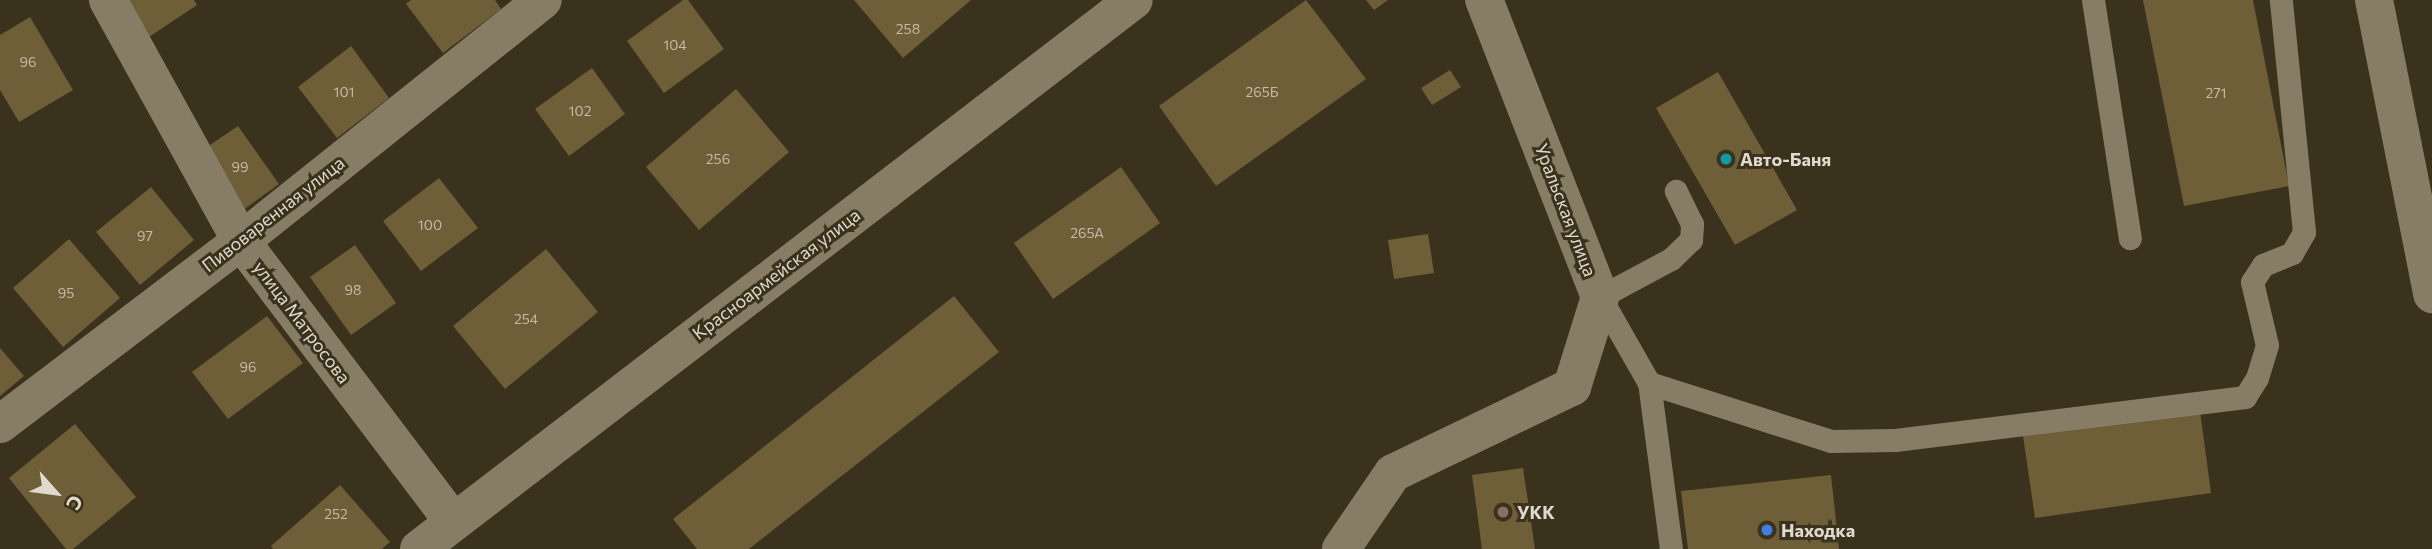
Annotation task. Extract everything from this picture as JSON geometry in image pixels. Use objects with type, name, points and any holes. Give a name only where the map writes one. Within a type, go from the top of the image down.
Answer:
[{"type":"street","name":"улица Матросова","points":[[108,0],[241,241],[453,521]]},
{"type":"street","name":"Пивоваренная улица","points":[[0,424],[241,241],[544,0]]},
{"type":"street","name":"Красноармейская улица","points":[[419,549],[1134,0]]},
{"type":"street","name":"Уральская улица","points":[[1341,549],[1393,473],[1572,387],[1600,297],[1484,0]]},
{"type":"street","points":[[2374,0],[2421,192],[2432,294]]},
{"type":"lane","points":[[2093,0],[2130,238]]},
{"type":"lane","points":[[1649,383],[1831,441],[1895,440],[2245,397],[2257,378],[2267,345],[2252,282],[2263,265],[2292,253],[2304,232],[2281,0]]},
{"type":"lane","points":[[1671,549],[1649,383],[1600,297],[1671,259],[1691,240],[1692,224],[1676,191]]},
{"type":"building","points":[[117,0],[194,0],[197,5],[143,41]]},
{"type":"building","points":[[411,0],[495,0],[501,9],[443,53],[406,4]]},
{"type":"building","points":[[683,0],[688,0],[724,49],[664,93],[627,41]]},
{"type":"building","points":[[854,0],[971,0],[903,58]]},
{"type":"building","points":[[1306,0],[1366,79],[1216,186],[1159,106]]},
{"type":"building","points":[[1366,0],[1388,0],[1374,10]]},
{"type":"building","points":[[2143,0],[2253,0],[2289,186],[2184,206]]},
{"type":"building","points":[[30,17],[73,90],[19,122],[0,90],[0,35]]},
{"type":"building","points":[[351,46],[389,98],[337,138],[298,87]]},
{"type":"building","points":[[592,68],[625,114],[569,156],[535,109]]},
{"type":"building","points":[[1450,70],[1461,87],[1432,105],[1421,88]]},
{"type":"building","name":"Авто-Баня","points":[[1718,72],[1797,210],[1735,245],[1656,108]]},
{"type":"building","points":[[736,89],[789,152],[699,230],[646,167]]},
{"type":"building","points":[[238,126],[279,184],[243,210],[201,151]]},
{"type":"building","points":[[1121,167],[1160,223],[1053,299],[1014,243]]},
{"type":"building","points":[[439,178],[478,228],[421,271],[383,221]]},
{"type":"building","points":[[151,187],[194,240],[140,285],[96,232]]},
{"type":"building","points":[[1428,234],[1434,273],[1394,279],[1388,240]]},
{"type":"building","points":[[69,239],[120,298],[63,347],[13,288]]},
{"type":"building","points":[[355,245],[396,303],[351,335],[310,277]]},
{"type":"building","points":[[546,249],[598,312],[505,389],[453,326]]},
{"type":"building","points":[[954,296],[999,352],[749,549],[697,549],[673,519]]},
{"type":"building","points":[[267,316],[303,363],[228,419],[192,372]]},
{"type":"building","points":[[0,348],[24,376],[0,396]]},
{"type":"building","points":[[2200,411],[2211,493],[2035,518],[2023,436]]},
{"type":"building","points":[[75,424],[136,497],[73,549],[66,549],[9,478]]},
{"type":"building","name":"УКК","points":[[1523,468],[1535,549],[1482,549],[1472,475]]},
{"type":"building","points":[[1831,475],[1839,549],[1688,549],[1681,491]]},
{"type":"building","points":[[340,485],[390,542],[382,549],[273,549],[271,546]]},
{"type":"place","name":"Авто-Баня","points":[[1726,159]]},
{"type":"place","name":"УКК","points":[[1503,512]]},
{"type":"place","name":"Находка","points":[[1767,530]]}]
